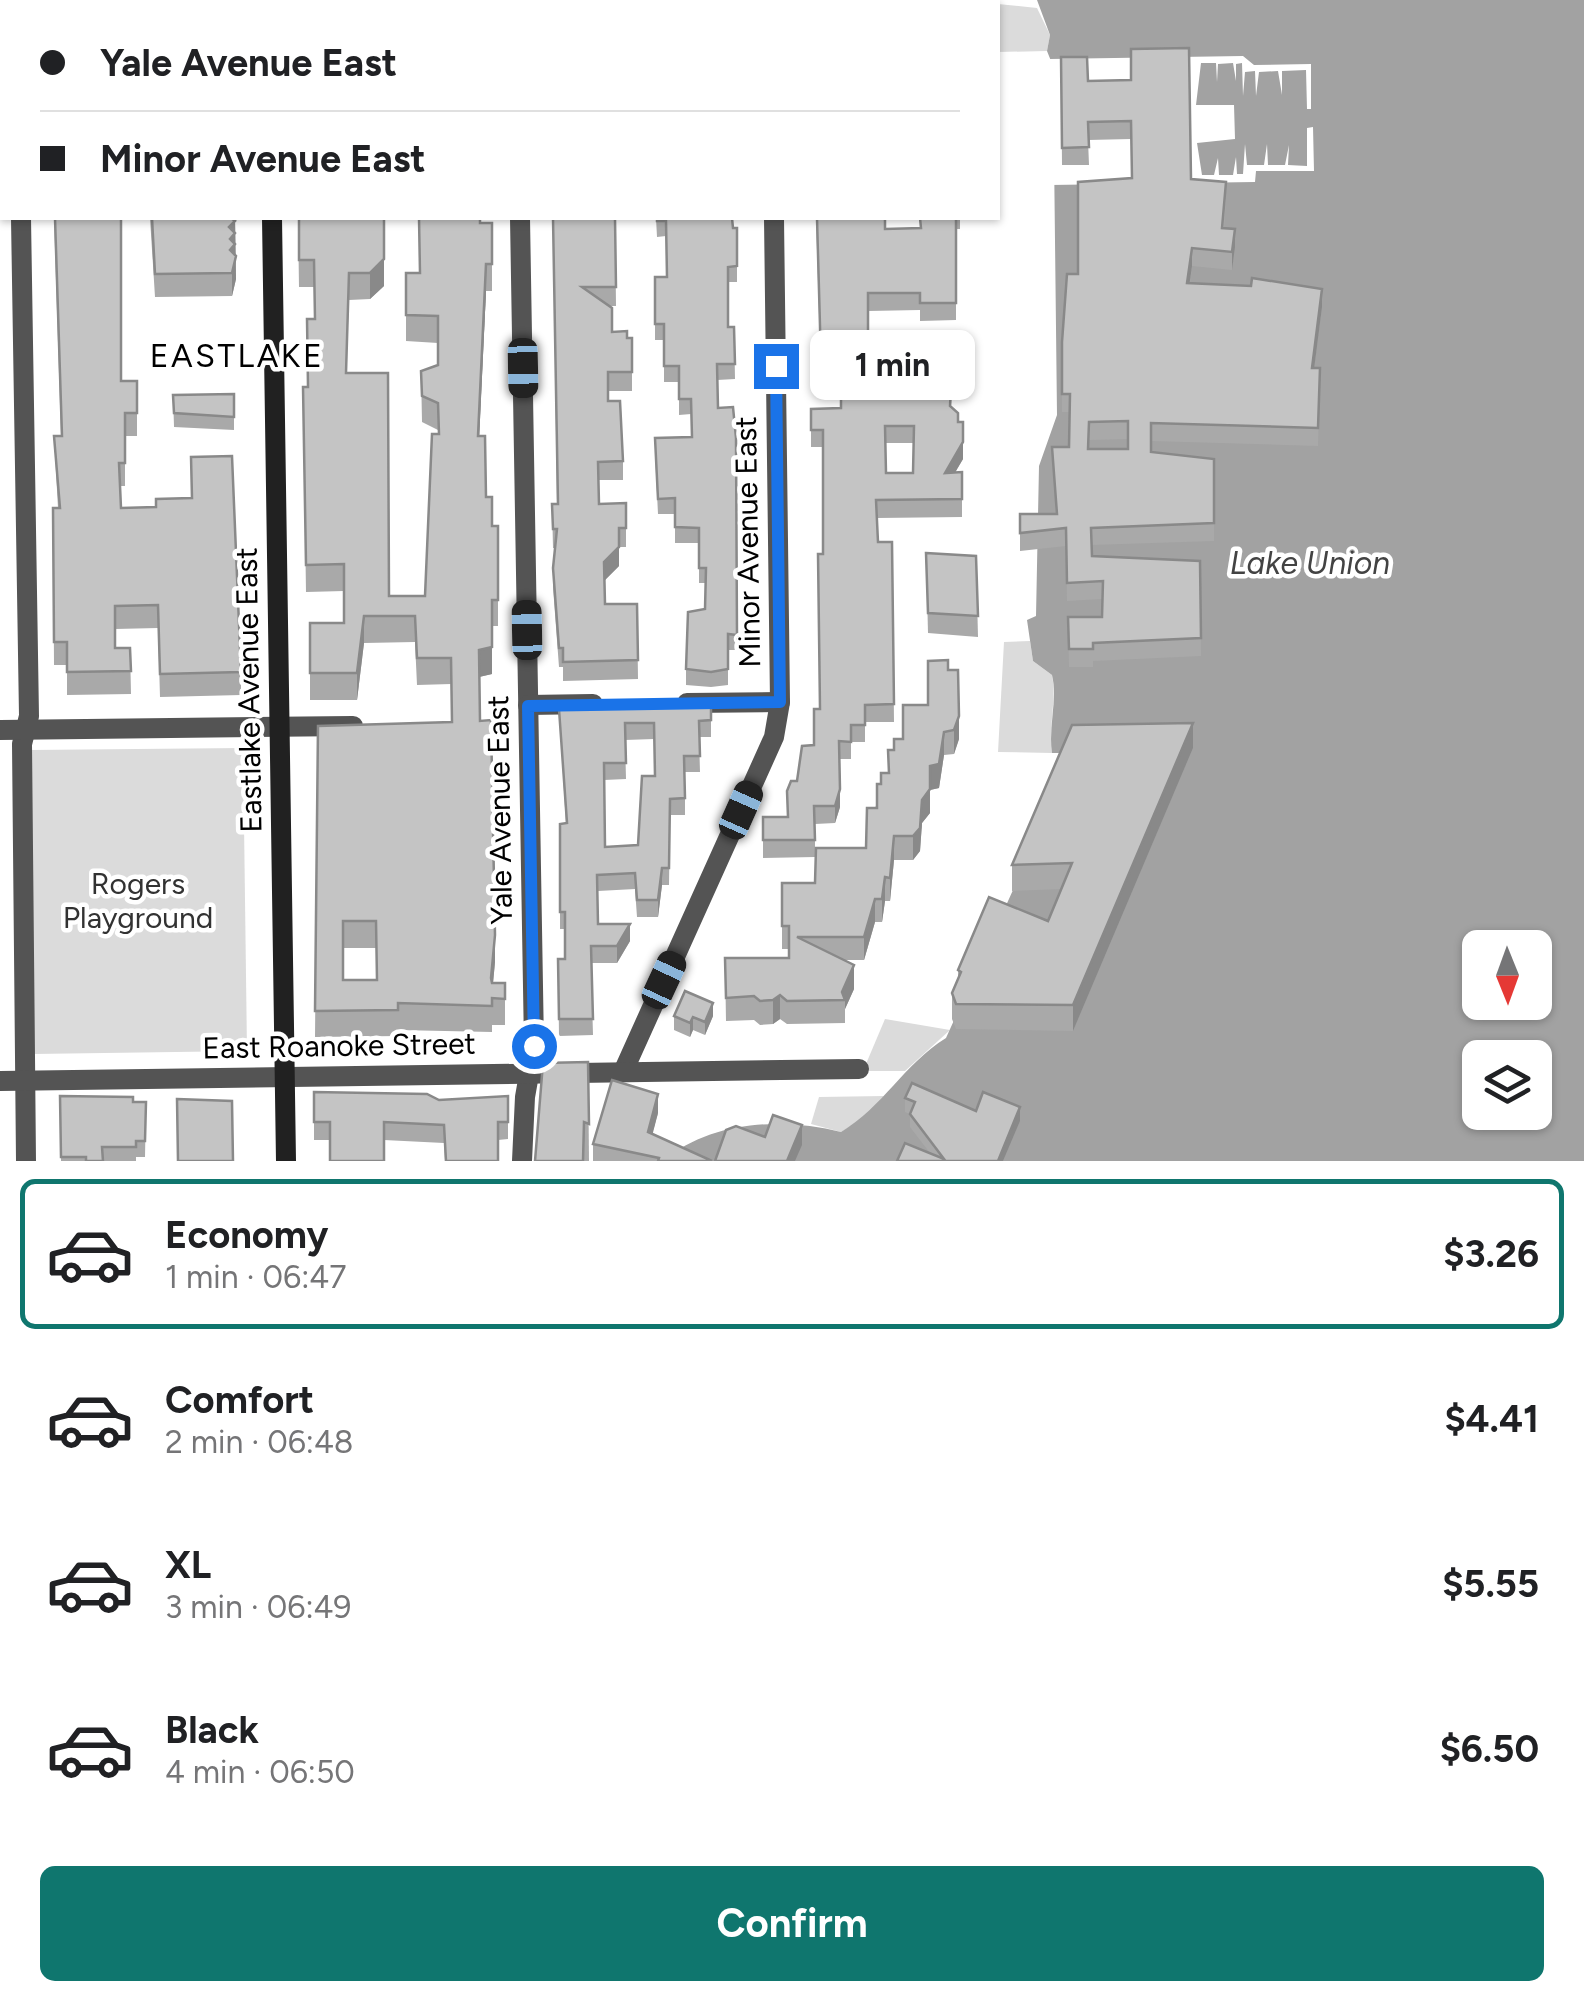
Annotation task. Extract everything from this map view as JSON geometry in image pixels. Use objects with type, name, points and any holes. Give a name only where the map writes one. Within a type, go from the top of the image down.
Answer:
[{"type":"main road","name":"Eastlake Avenue East","points":[[272,220],[286,1161]]},
{"type":"street","points":[[22,220],[26,1161]]},
{"type":"street","name":"Yale Avenue East","points":[[520,220],[534,1043],[522,1161]]},
{"type":"street","name":"Minor Avenue East","points":[[623,1072],[774,738],[780,702],[774,220]]},
{"type":"street","points":[[671,703],[780,702]]},
{"type":"street","points":[[528,706],[617,704]]},
{"type":"street","points":[[0,730],[371,725]]},
{"type":"street","name":"East Roanoke Street","points":[[0,1080],[858,1069]]},
{"type":"green space","points":[[1000,4],[1037,8],[1050,35],[1047,51],[1000,52]]},
{"type":"green space","points":[[1030,641],[1033,661],[1052,675],[1052,753],[998,752],[1004,642]]},
{"type":"green space","name":"Rogers Playground","points":[[243,748],[247,1051],[33,1054],[30,750]]},
{"type":"green space","points":[[885,1019],[950,1030],[905,1071],[863,1071]]},
{"type":"green space","points":[[884,1096],[867,1116],[841,1132],[811,1124],[819,1097]]},
{"type":"water","name":"Lake Union","points":[[1037,0],[1584,0],[1584,1161],[663,1161],[703,1137],[748,1126],[795,1125],[841,1132],[946,1038],[1075,753],[1052,753],[1052,675],[1033,661],[1027,620],[1036,616],[1039,466],[1057,415],[1053,66],[1047,51],[1050,35]]},
{"type":"pier","points":[[1243,56],[1254,65],[1311,64],[1311,109],[1307,109],[1306,70],[1282,71],[1282,95],[1278,71],[1259,72],[1256,96],[1255,71],[1245,72],[1243,96],[1242,63],[1236,64],[1236,81],[1233,63],[1218,64],[1217,82],[1216,63],[1201,63],[1196,105],[1234,105],[1235,139],[1197,143],[1202,175],[1214,175],[1218,158],[1219,175],[1233,175],[1236,157],[1237,174],[1243,174],[1245,144],[1247,165],[1264,165],[1267,144],[1268,165],[1285,165],[1289,145],[1288,165],[1307,166],[1307,128],[1313,127],[1314,171],[1256,171],[1255,182],[1050,185],[1050,59]]},
{"type":"building","points":[[1189,48],[1191,179],[1226,182],[1222,228],[1235,229],[1232,252],[1192,248],[1187,283],[1251,286],[1252,278],[1322,289],[1312,368],[1320,368],[1318,428],[1151,423],[1151,452],[1214,459],[1214,523],[1091,528],[1092,556],[1200,561],[1201,638],[1093,643],[1093,649],[1069,649],[1068,617],[1102,617],[1103,581],[1067,583],[1066,528],[1020,533],[1020,514],[1057,514],[1052,447],[1069,447],[1070,394],[1062,394],[1062,342],[1067,274],[1078,274],[1078,182],[1132,178],[1131,121],[1088,122],[1089,147],[1062,148],[1061,57],[1087,57],[1088,81],[1131,80],[1131,49]],"holes":[[[1128,421],[1128,449],[1088,449],[1089,422]]]},
{"type":"building","points":[[55,220],[121,220],[121,381],[137,381],[137,413],[125,413],[125,463],[119,463],[121,508],[156,507],[156,499],[192,498],[191,457],[232,456],[241,672],[160,674],[158,605],[115,606],[115,648],[130,648],[131,671],[67,672],[67,642],[54,642],[53,508],[60,508],[54,436],[62,436]]},
{"type":"building","points":[[152,220],[235,221],[229,227],[235,233],[230,239],[235,244],[230,250],[236,256],[232,273],[155,274]]},
{"type":"building","points":[[299,220],[384,220],[384,259],[370,273],[349,273],[346,373],[388,373],[389,596],[425,596],[432,434],[439,434],[438,403],[422,396],[421,371],[438,365],[438,316],[406,315],[406,273],[420,273],[419,220],[492,223],[492,264],[486,264],[478,436],[485,436],[486,497],[492,497],[492,526],[498,526],[498,600],[492,600],[492,647],[479,650],[480,721],[491,720],[495,935],[491,978],[492,983],[505,983],[505,999],[492,998],[492,1006],[398,1003],[398,1010],[315,1011],[318,726],[452,722],[451,658],[417,658],[415,616],[364,616],[357,673],[310,673],[310,623],[344,623],[344,564],[306,565],[303,387],[308,387],[307,319],[315,319],[314,260],[299,260]],"holes":[[[343,921],[376,921],[377,980],[343,980]]]},
{"type":"building","points":[[553,220],[615,220],[616,287],[582,287],[612,308],[612,332],[627,331],[627,338],[632,338],[632,372],[608,372],[608,401],[620,401],[623,461],[598,462],[599,504],[626,503],[626,528],[619,528],[619,547],[604,562],[605,604],[637,604],[638,660],[563,662],[553,568],[557,529],[553,529],[552,504],[558,504]]},
{"type":"building","points":[[732,220],[733,228],[737,228],[737,266],[728,267],[728,327],[734,327],[735,364],[717,364],[718,408],[733,407],[736,438],[737,635],[728,634],[728,669],[711,672],[686,669],[688,612],[705,609],[706,568],[699,568],[699,528],[675,527],[675,498],[658,499],[655,438],[692,437],[691,399],[679,399],[679,366],[664,366],[664,324],[655,324],[655,277],[667,277],[666,221],[657,221]]},
{"type":"building","points":[[817,220],[885,220],[885,229],[921,228],[920,220],[956,220],[956,303],[920,303],[920,293],[868,293],[868,351],[953,350],[950,406],[958,413],[958,422],[963,422],[963,442],[945,473],[962,472],[962,499],[876,500],[878,542],[892,542],[894,704],[865,705],[865,725],[851,725],[851,742],[839,741],[840,789],[835,806],[814,806],[815,840],[763,840],[763,817],[788,817],[787,791],[791,781],[797,781],[802,746],[814,745],[814,709],[820,709],[818,554],[823,554],[823,430],[811,430],[811,409],[841,408],[841,362],[821,362]],"holes":[[[885,426],[914,426],[913,473],[886,473]]]},
{"type":"building","points":[[234,394],[234,417],[174,413],[173,395]]},
{"type":"building","points":[[926,553],[976,556],[978,616],[928,613]]},
{"type":"building","points":[[948,660],[948,670],[958,670],[959,716],[954,730],[944,732],[939,764],[930,766],[930,789],[922,800],[920,828],[913,836],[894,836],[890,878],[885,877],[882,899],[875,899],[864,937],[797,937],[854,965],[842,992],[845,1000],[787,1001],[780,995],[760,1001],[754,996],[726,998],[725,958],[789,958],[789,926],[782,926],[782,883],[815,883],[816,848],[866,848],[867,808],[877,808],[877,784],[881,784],[881,773],[889,773],[888,750],[894,750],[894,739],[903,739],[903,705],[928,705],[928,661]]},
{"type":"building","points":[[711,700],[711,720],[699,721],[700,756],[684,756],[685,798],[670,799],[669,868],[662,868],[658,900],[637,900],[635,873],[597,875],[598,924],[630,924],[617,946],[591,946],[593,1019],[559,1019],[558,959],[565,959],[565,912],[560,912],[560,824],[567,823],[559,709],[572,702]],"holes":[[[625,723],[654,723],[655,776],[642,776],[638,845],[605,847],[604,763],[626,763]]]},
{"type":"building","points":[[1193,723],[1073,1005],[956,1004],[952,993],[961,972],[958,970],[989,897],[1048,921],[1072,863],[1012,865],[1072,725]]},
{"type":"building","points":[[685,991],[713,1003],[705,1022],[693,1017],[690,1023],[674,1016]]},
{"type":"building","points":[[588,1062],[589,1124],[584,1122],[583,1161],[535,1161],[543,1063]]},
{"type":"building","points":[[612,1080],[658,1094],[648,1132],[712,1161],[658,1161],[659,1158],[593,1144]]},
{"type":"building","points":[[912,1083],[976,1111],[983,1092],[1020,1107],[998,1161],[897,1161],[905,1143],[944,1159],[910,1114],[915,1102],[905,1098]]},
{"type":"building","points":[[314,1092],[427,1094],[439,1100],[508,1096],[508,1122],[498,1122],[498,1161],[446,1161],[444,1125],[384,1122],[384,1161],[330,1161],[330,1122],[314,1122]]},
{"type":"building","points":[[60,1096],[133,1097],[133,1102],[146,1102],[145,1141],[136,1141],[136,1147],[102,1147],[103,1161],[61,1157]]},
{"type":"building","points":[[177,1099],[232,1101],[233,1161],[178,1161]]},
{"type":"building","points":[[773,1115],[802,1125],[787,1161],[715,1161],[726,1130],[736,1126],[765,1137]]},
{"type":"district","name":"EASTLAKE","points":[[237,356]]},
{"type":"route","points":[[534,1046],[528,706],[780,702],[776,366]]}]
